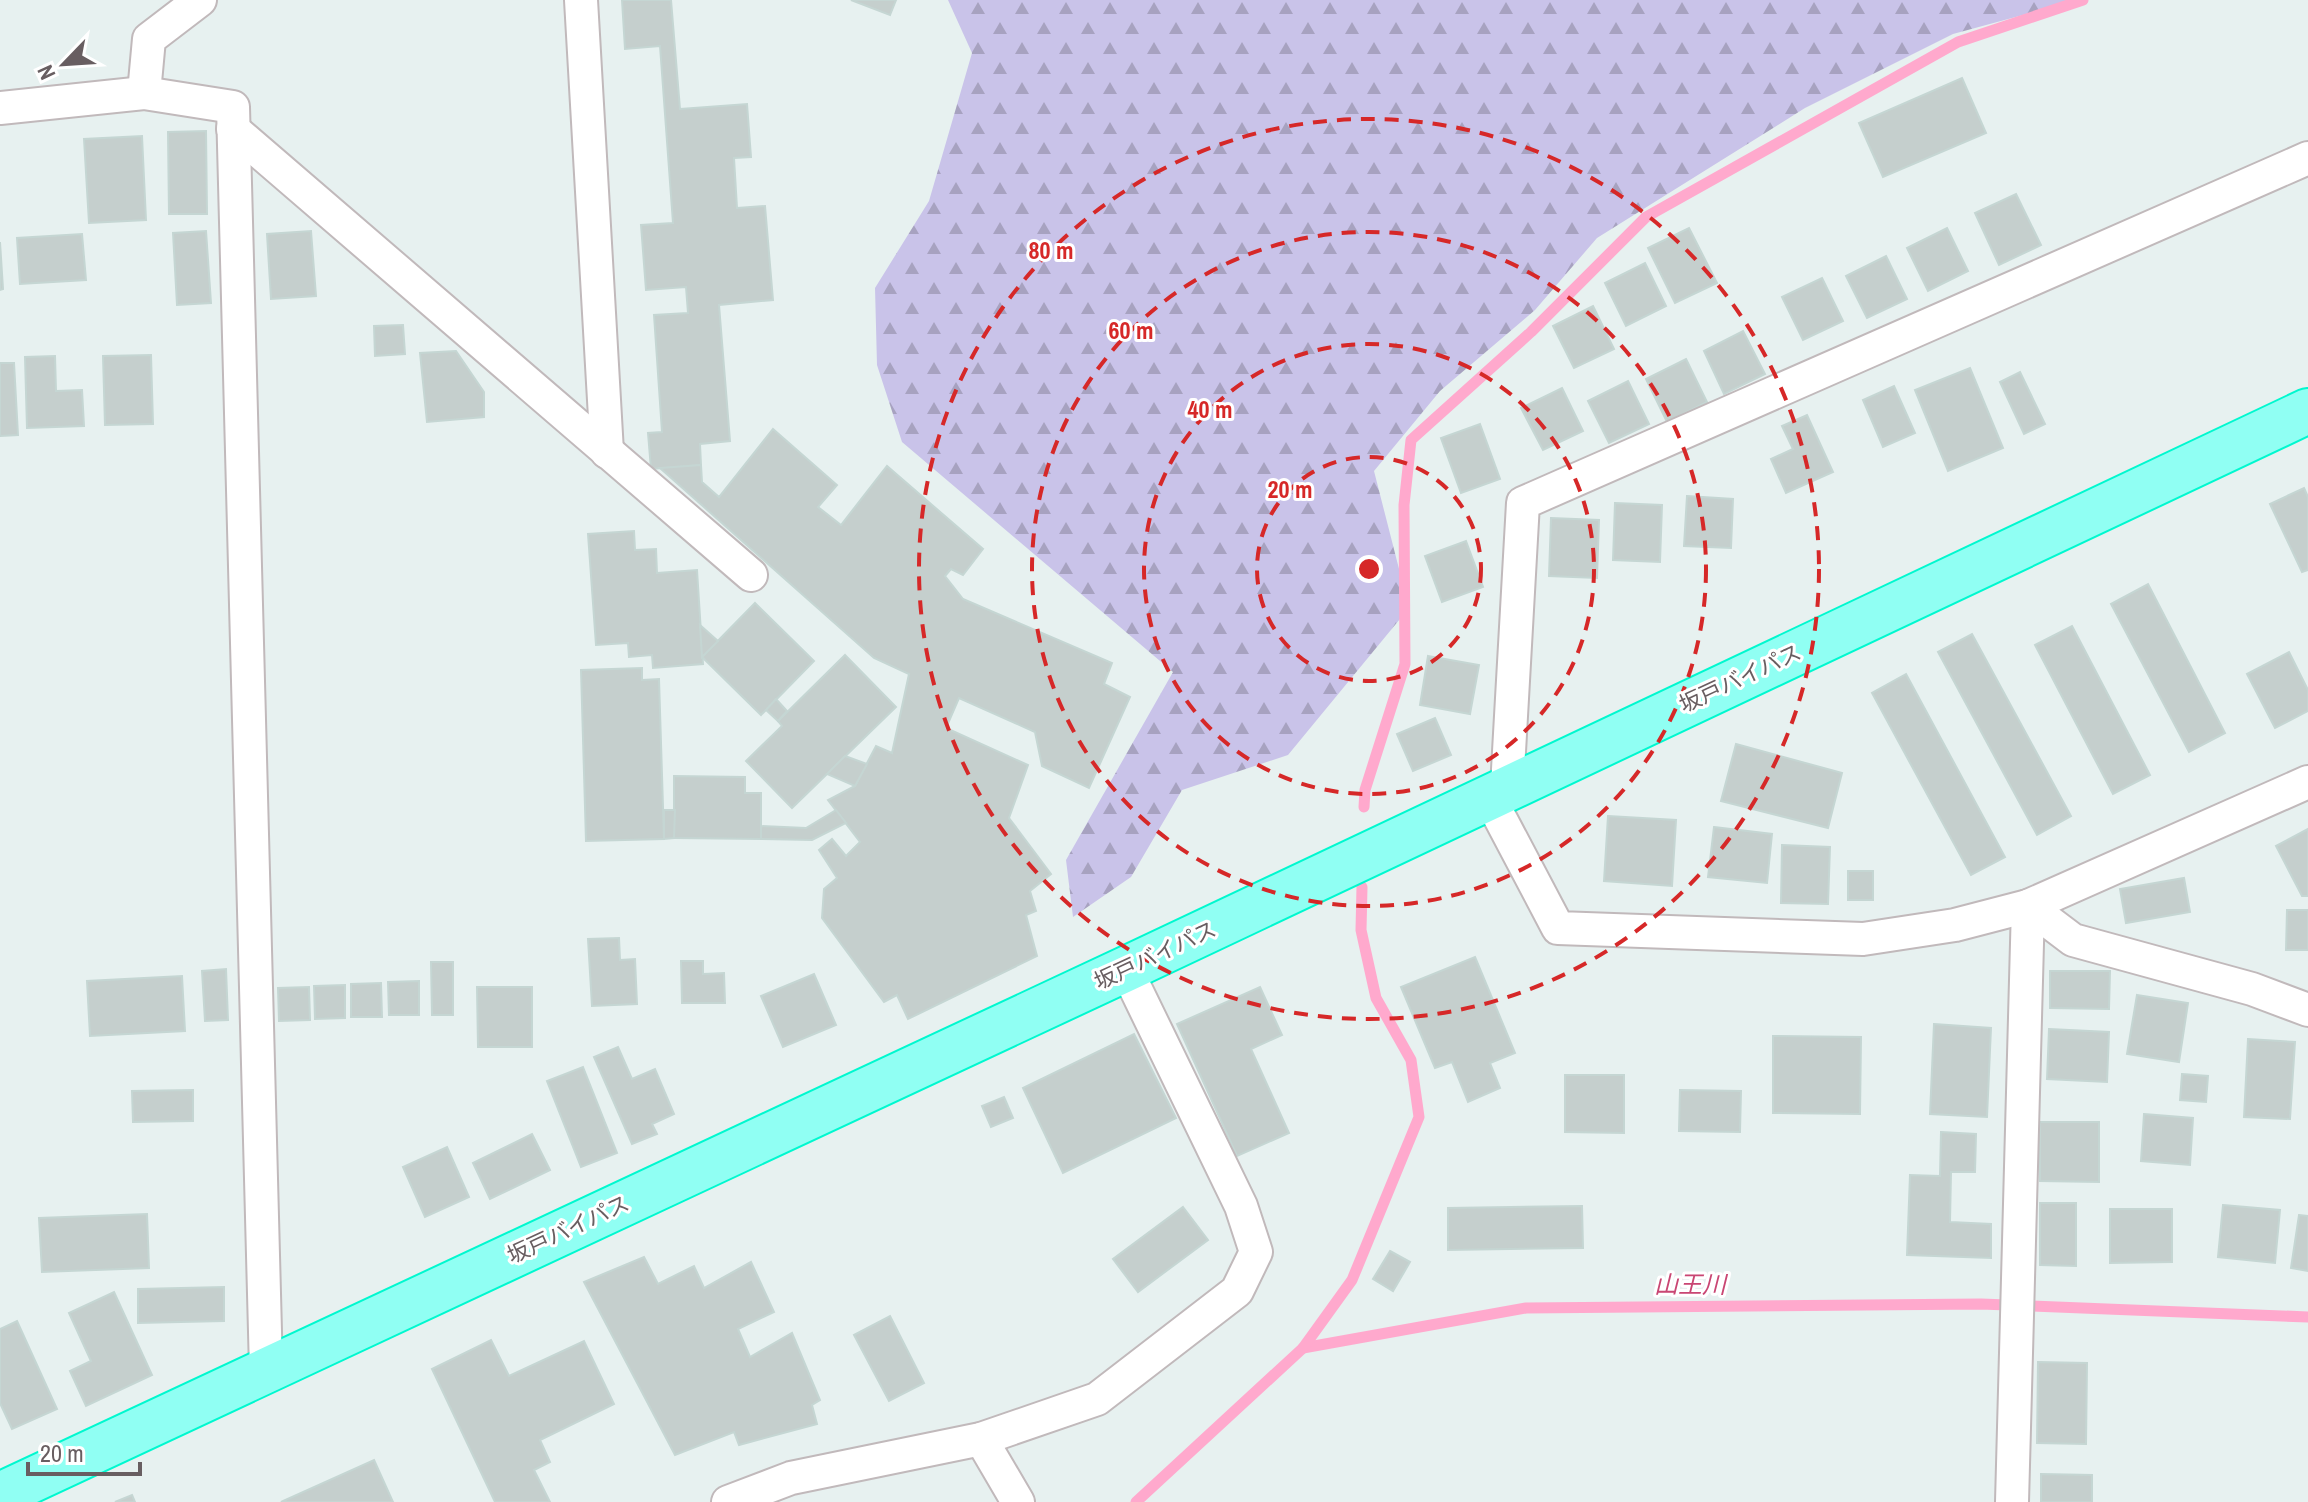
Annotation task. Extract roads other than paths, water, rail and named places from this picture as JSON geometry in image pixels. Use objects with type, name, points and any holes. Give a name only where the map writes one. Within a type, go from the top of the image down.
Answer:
[{"type":"highway","name":"坂戸バイパス","points":[[0,1495],[1126,969],[2308,411]]},
{"type":"street","points":[[144,93],[149,39],[200,0]]},
{"type":"street","points":[[581,0],[607,452]]},
{"type":"street","points":[[0,108],[144,93],[233,107],[266,1370]]},
{"type":"street","points":[[233,129],[751,575]]},
{"type":"street","points":[[2308,158],[1523,503],[1498,792],[1558,928],[1863,939],[1955,925],[2028,906],[2308,782]]},
{"type":"street","points":[[2028,906],[2073,940],[2252,989],[2308,1010]]},
{"type":"street","points":[[2012,1502],[2028,906]]},
{"type":"street","points":[[728,1502],[791,1478],[981,1439],[1097,1399],[1237,1291],[1256,1252],[1241,1206],[1126,969]]},
{"type":"street","points":[[981,1439],[1017,1501]]},
{"type":"waterway","points":[[1364,807],[1365,790],[1405,664],[1404,505],[1411,440],[1531,332],[1646,217],[1958,42],[2083,0]]},
{"type":"waterway","points":[[1136,1502],[1303,1348],[1352,1280],[1419,1117],[1411,1060],[1376,998],[1361,930],[1362,887]]},
{"type":"waterway","name":"山王川","points":[[1303,1348],[1526,1308],[1981,1304],[2308,1317]]}]
